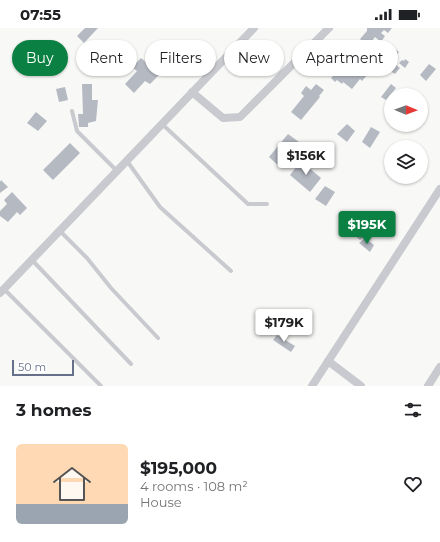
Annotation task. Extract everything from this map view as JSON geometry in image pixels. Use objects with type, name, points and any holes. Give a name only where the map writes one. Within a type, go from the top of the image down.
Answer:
[{"type":"street","points":[[192,92],[223,118],[240,117],[329,28]]},
{"type":"street","points":[[2,291],[253,29]]},
{"type":"street","points":[[312,386],[440,189]]},
{"type":"street","points":[[328,362],[361,386]]},
{"type":"street","points":[[428,386],[440,367]]},
{"type":"lane","points":[[72,111],[77,131],[117,170]]},
{"type":"lane","points":[[162,124],[248,204],[267,204]]},
{"type":"lane","points":[[127,161],[160,207],[231,270]]},
{"type":"lane","points":[[60,231],[87,258],[111,288],[158,338]]},
{"type":"lane","points":[[32,260],[131,364]]},
{"type":"lane","points":[[2,291],[101,386]]},
{"type":"building","points":[[85,28],[98,28],[87,40],[81,40],[77,36]]},
{"type":"building","points":[[367,28],[392,28],[388,33],[384,30],[381,33],[385,36],[382,40],[379,40],[375,37],[373,40],[361,40],[360,39],[367,31]]},
{"type":"building","points":[[141,58],[145,61],[145,76],[158,76],[150,84],[145,81],[134,93],[125,84],[132,76],[137,76],[137,62]]},
{"type":"building","points":[[405,59],[409,62],[405,68],[399,63]]},
{"type":"building","points":[[429,64],[436,69],[426,81],[420,75]]},
{"type":"building","points":[[333,76],[366,76],[362,81],[360,79],[352,89],[343,82],[342,84],[337,80],[335,82],[331,78]]},
{"type":"building","points":[[82,84],[92,84],[92,100],[98,100],[96,121],[88,123],[88,127],[79,127],[78,114],[83,114]]},
{"type":"building","points":[[316,84],[324,90],[301,120],[291,112],[304,96],[301,93],[306,86],[311,90]]},
{"type":"building","points":[[391,84],[396,88],[388,88]]},
{"type":"building","points":[[65,87],[68,100],[59,102],[56,89]]},
{"type":"building","points":[[36,112],[47,121],[38,131],[27,123]]},
{"type":"building","points":[[347,124],[355,131],[347,142],[337,134]]},
{"type":"building","points":[[371,127],[380,132],[370,148],[362,142]]},
{"type":"building","points":[[288,134],[299,142],[283,161],[286,163],[281,168],[269,157]]},
{"type":"building","points":[[70,143],[80,153],[53,180],[43,170]]},
{"type":"building","points":[[301,161],[321,178],[310,192],[290,175]]},
{"type":"building","points":[[1,180],[8,187],[0,193],[0,182]]},
{"type":"building","points":[[325,186],[335,192],[326,206],[315,199]]},
{"type":"building","points":[[12,192],[27,208],[20,215],[17,212],[8,222],[0,216],[0,211],[7,204],[4,200]]},
{"type":"building","points":[[354,224],[367,235],[360,240],[349,231]]},
{"type":"building","points":[[365,238],[374,245],[370,252],[359,243]]},
{"type":"building","points":[[277,335],[295,346],[291,352],[273,340]]}]
